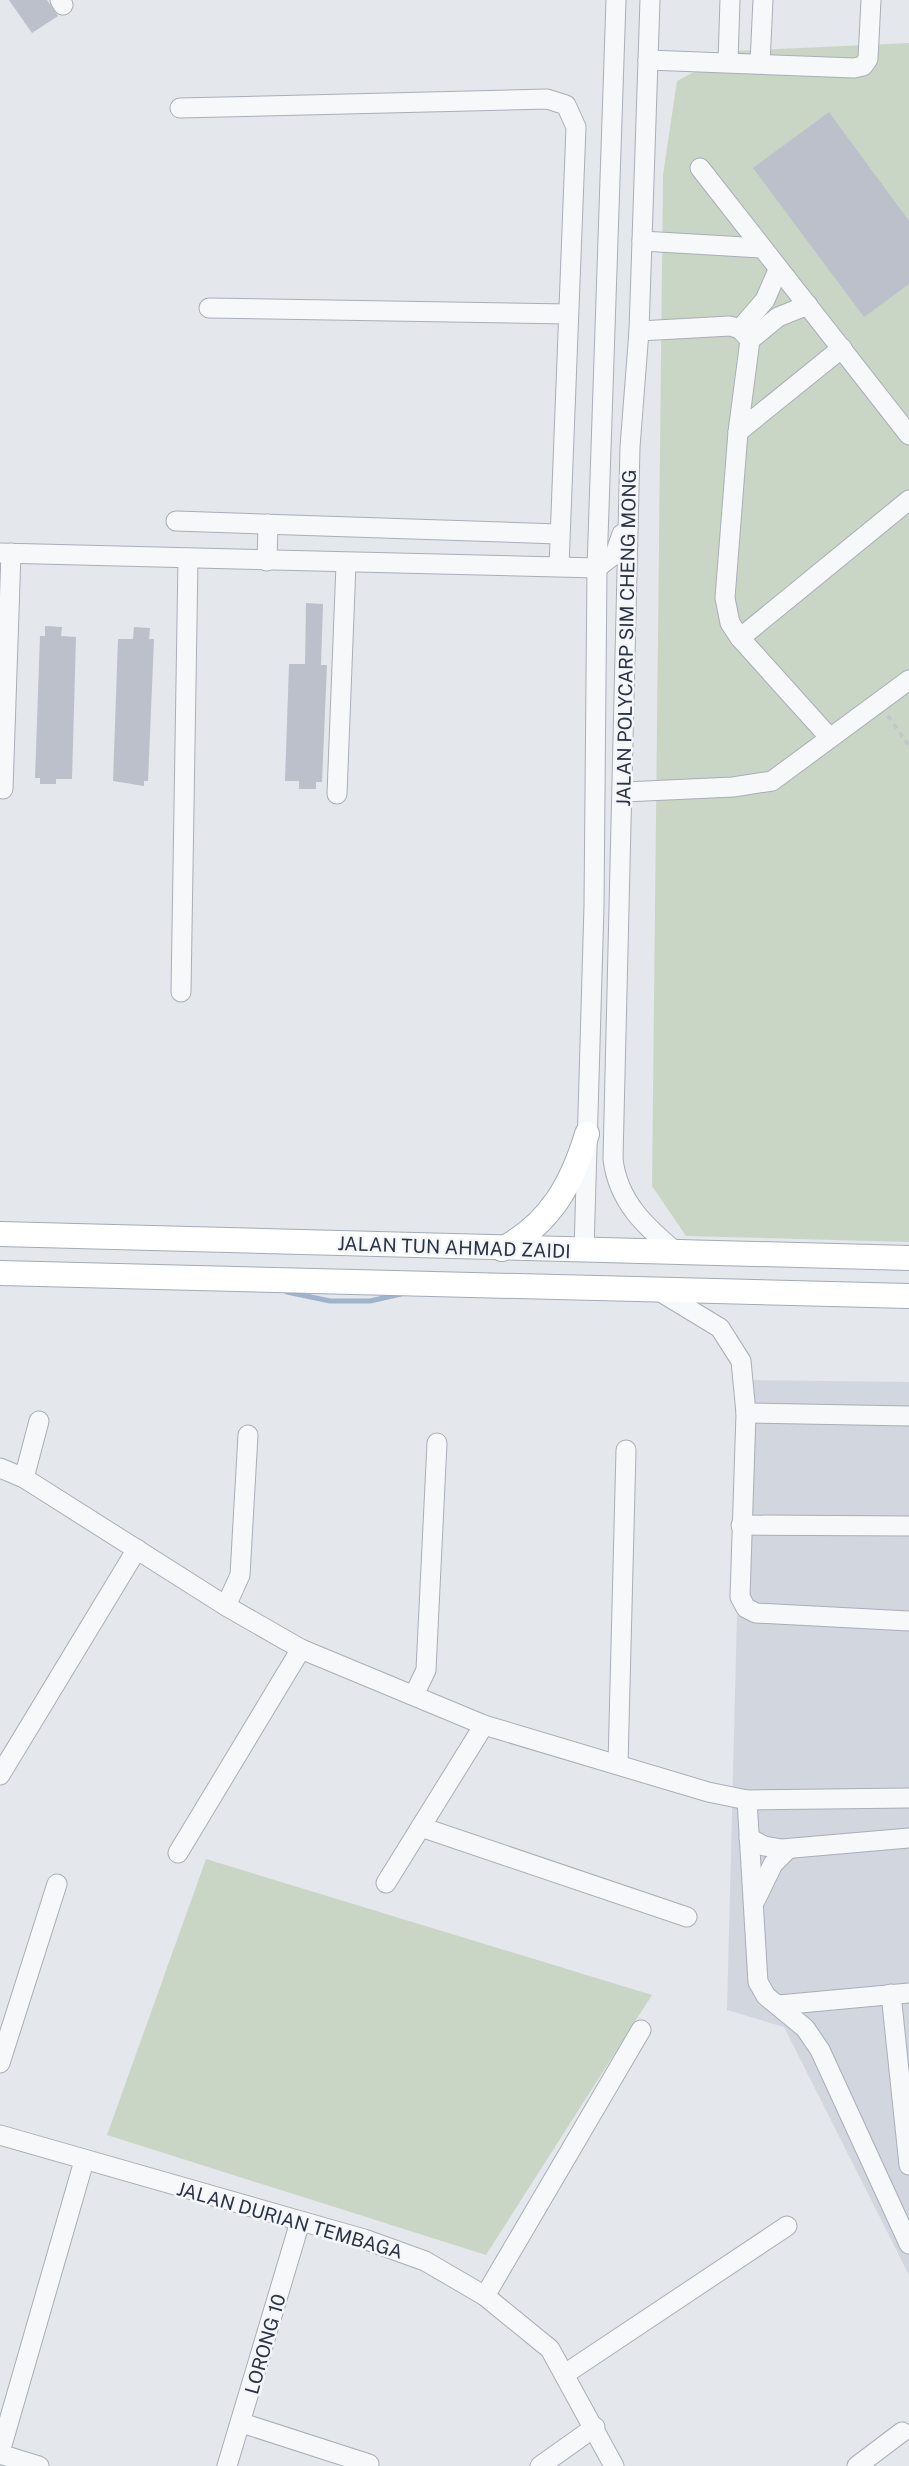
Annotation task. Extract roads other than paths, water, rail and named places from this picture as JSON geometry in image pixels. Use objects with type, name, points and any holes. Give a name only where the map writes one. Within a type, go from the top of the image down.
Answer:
[{"type":"main road","points":[[502,1249],[528,1233],[556,1204],[575,1173],[587,1134]]},
{"type":"main road","name":"JALAN TUN AHMAD ZAIDI","points":[[0,1234],[677,1254],[909,1258]]},
{"type":"main road","name":"JALAN TUN AHMAD ZAIDI","points":[[0,1273],[909,1296]]},
{"type":"street","name":"JALAN POLYCARP SIM CHENG MONG","points":[[584,1251],[594,906],[597,568],[616,0]]},
{"type":"street","name":"JALAN POLYCARP SIM CHENG MONG","points":[[650,0],[639,331],[630,447],[615,1172],[640,1221],[677,1254]]},
{"type":"street","points":[[727,61],[730,0]]},
{"type":"street","points":[[760,63],[763,0]]},
{"type":"street","points":[[648,60],[854,68],[863,66],[868,60],[871,0]]},
{"type":"street","points":[[180,108],[547,99],[566,104],[576,127],[558,534],[559,566]]},
{"type":"street","points":[[700,168],[909,435]]},
{"type":"street","points":[[642,241],[761,248]]},
{"type":"street","points":[[778,270],[745,335],[725,598],[730,623],[740,638],[830,738]]},
{"type":"street","points":[[639,331],[712,325],[745,335],[808,305]]},
{"type":"street","points":[[209,308],[568,314]]},
{"type":"street","points":[[738,432],[842,348]]},
{"type":"street","points":[[3,789],[6,553],[345,564],[597,568],[615,554],[621,542],[625,457],[630,447]]},
{"type":"street","points":[[740,638],[909,500]]},
{"type":"street","points":[[176,521],[558,534]]},
{"type":"street","points":[[267,561],[268,524]]},
{"type":"street","points":[[181,992],[188,559]]},
{"type":"street","points":[[337,794],[345,564]]},
{"type":"street","points":[[597,568],[618,596],[625,645]]},
{"type":"street","points":[[594,906],[608,829],[624,792],[733,787],[772,781],[909,680]]},
{"type":"street","points":[[659,1291],[720,1328],[741,1361],[746,1413],[740,1597],[746,1608],[756,1613],[909,1621]]},
{"type":"street","points":[[746,1413],[909,1416]]},
{"type":"street","points":[[24,1478],[39,1421]]},
{"type":"street","points":[[226,1606],[240,1575],[248,1435]]},
{"type":"street","points":[[414,1695],[426,1670],[437,1443]]},
{"type":"street","points":[[618,1764],[626,1450]]},
{"type":"street","points":[[0,1468],[24,1478],[226,1606],[301,1649],[484,1725],[708,1792],[747,1800],[909,1798]]},
{"type":"street","points":[[741,1525],[909,1526]]},
{"type":"street","points":[[0,1775],[137,1549]]},
{"type":"street","points":[[178,1853],[301,1649]]},
{"type":"street","points":[[386,1883],[484,1725]]},
{"type":"street","points":[[747,1800],[758,1982],[766,1996],[805,2028],[820,2050],[909,2245]]},
{"type":"street","points":[[421,1827],[687,1917]]},
{"type":"street","points":[[749,1838],[775,1849],[909,1838]]},
{"type":"street","points":[[754,1903],[767,1873],[788,1849]]},
{"type":"street","points":[[0,2063],[57,1884]]},
{"type":"street","points":[[779,2005],[900,1993],[909,2165]]},
{"type":"street","points":[[485,2296],[641,2030]]},
{"type":"street","name":"JALAN DURIAN TEMBAGA","points":[[0,2135],[364,2239],[425,2261],[485,2296],[550,2349],[614,2466]]},
{"type":"street","points":[[39,2466],[0,2453],[84,2161]]},
{"type":"street","name":"LORONG 10","points":[[227,2466],[300,2222]]},
{"type":"street","points":[[565,2374],[787,2226]]},
{"type":"street","points":[[242,2423],[369,2464]]},
{"type":"street","points":[[540,2466],[595,2427]]},
{"type":"street","points":[[857,2466],[902,2432]]},
{"type":"waterway","points":[[287,1292],[330,1301],[370,1301],[401,1294]]}]
